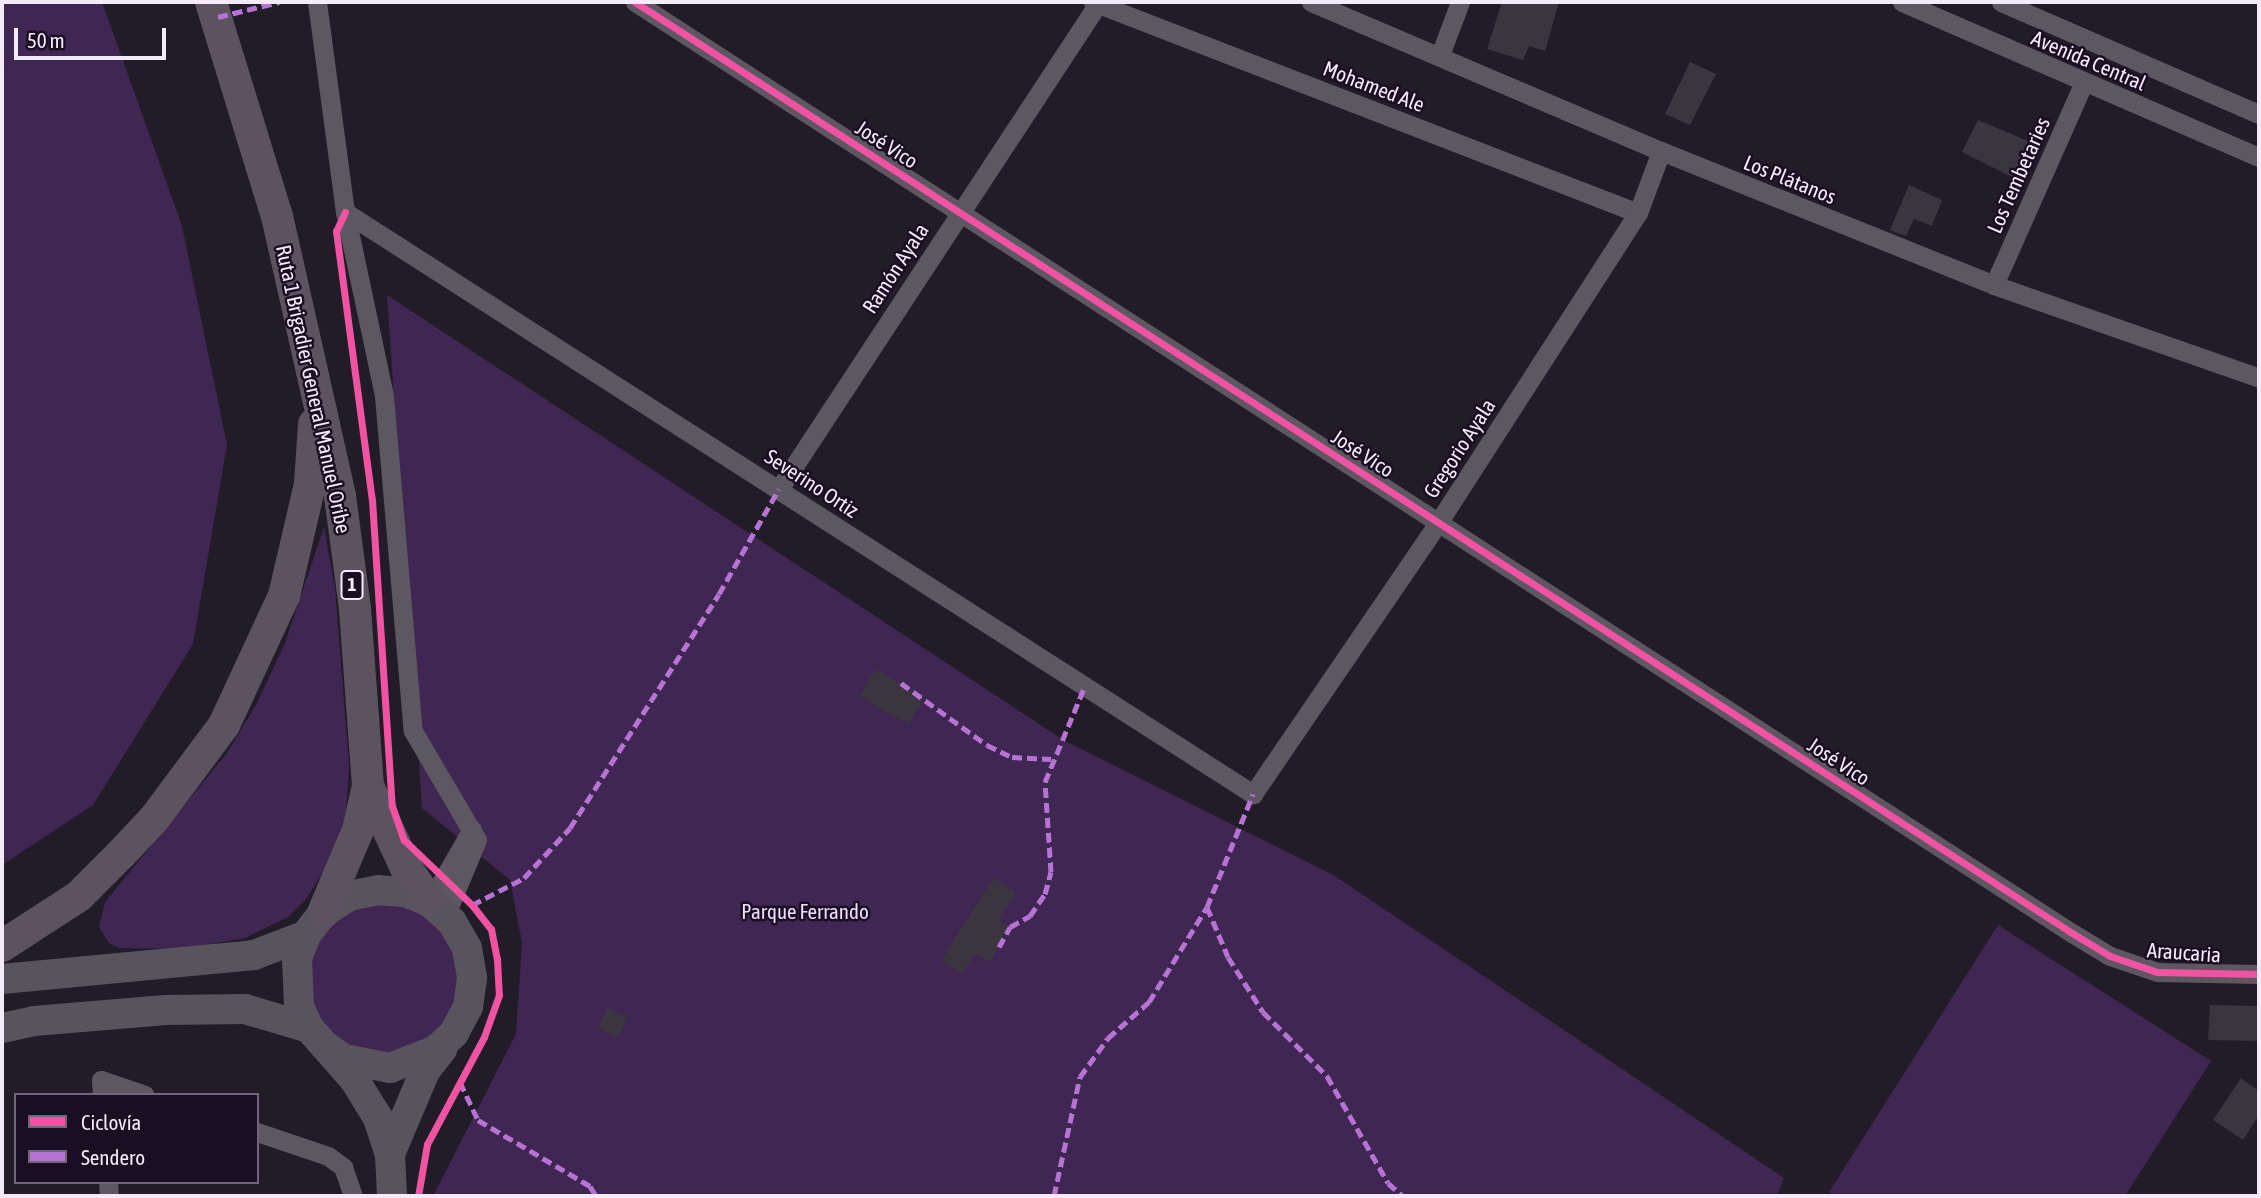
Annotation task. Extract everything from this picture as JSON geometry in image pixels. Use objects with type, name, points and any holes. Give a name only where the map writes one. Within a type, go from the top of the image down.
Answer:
[{"type":"highway","name":"Ruta 1 Brigadier General Manuel Oribe","points":[[212,2],[277,216],[340,496],[355,609],[368,786],[358,830],[314,924]]},
{"type":"highway","points":[[2,946],[79,896],[154,819],[224,725],[284,596],[310,484],[317,387]]},
{"type":"highway","name":"Ruta 1 Brigadier General Manuel Oribe","points":[[368,786],[405,866],[438,909]]},
{"type":"main road","points":[[2,979],[254,955],[314,924],[349,897],[379,890],[405,892],[438,909]]},
{"type":"main road","name":"1","points":[[390,1154],[425,1071],[454,1033],[468,1007],[472,977],[467,948],[438,909]]},
{"type":"main road","name":"1","points":[[314,924],[294,982],[316,1037],[354,1079],[378,1118],[390,1154],[392,1196]]},
{"type":"main road","points":[[2,1028],[34,1021],[166,1010],[245,1009],[316,1037]]},
{"type":"main road","name":"1","points":[[316,1037],[344,1059],[390,1068],[436,1051],[454,1033]]},
{"type":"street","points":[[317,2],[345,212],[384,396],[413,731],[472,829],[438,909]]},
{"type":"street","name":"José Vico","points":[[635,2],[2072,933]]},
{"type":"street","name":"Ramón Ayala","points":[[779,489],[1097,2]]},
{"type":"street","name":"Mohamed Ale","points":[[1097,2],[1638,213]]},
{"type":"street","name":"Los Plátanos","points":[[1311,2],[1661,151],[1994,285],[2259,378]]},
{"type":"street","points":[[1440,55],[1460,2]]},
{"type":"street","name":"Avenida Central","points":[[1902,2],[2083,84],[2259,157]]},
{"type":"street","name":"Avenida Central","points":[[2001,2],[2259,114]]},
{"type":"street","name":"Los Tembetaries","points":[[1994,285],[2083,84]]},
{"type":"street","name":"Gregorio Ayala","points":[[1253,794],[1438,523],[1638,213],[1661,151]]},
{"type":"street","name":"Severino Ortiz","points":[[345,212],[1253,794]]},
{"type":"street","name":"Araucaria","points":[[2072,933],[2110,956],[2157,971],[2259,974]]},
{"type":"street","points":[[101,1087],[134,1093]]},
{"type":"street","points":[[259,1133],[328,1156],[343,1167],[353,1196]]},
{"type":"green space","points":[[2,2],[102,2],[182,226],[227,445],[193,644],[93,805],[2,865]]},
{"type":"green space","name":"Parque Ferrando","points":[[387,295],[1065,741],[1335,876],[1784,1178],[1777,1196],[433,1196],[516,1034],[522,943],[510,880],[422,808]]},
{"type":"green space","points":[[324,527],[335,588],[349,765],[346,815],[329,863],[306,899],[288,917],[245,938],[181,949],[119,948],[109,943],[99,927],[105,902],[227,753],[256,705],[285,643]]},
{"type":"green space","points":[[383,903],[412,909],[437,925],[453,950],[459,979],[453,1008],[437,1033],[412,1049],[383,1055],[354,1049],[329,1033],[313,1008],[307,979],[313,950],[329,925],[354,909]]},
{"type":"green space","points":[[1998,925],[2211,1061],[2125,1196],[1836,1196],[1829,1192]]},
{"type":"building","points":[[1502,2],[1559,2],[1545,51],[1529,46],[1523,60],[1487,49]]},
{"type":"building","points":[[1690,62],[1716,74],[1690,125],[1665,114]]},
{"type":"building","points":[[1978,120],[2035,144],[2016,179],[1962,152]]},
{"type":"building","points":[[1909,185],[1942,200],[1932,226],[1914,219],[1906,236],[1890,230]]},
{"type":"building","points":[[876,669],[924,698],[908,724],[859,696]]},
{"type":"building","points":[[993,878],[1016,892],[998,920],[1010,927],[990,962],[975,954],[962,974],[941,961]]},
{"type":"building","points":[[2210,1005],[2259,1006],[2259,1041],[2208,1040]]},
{"type":"building","points":[[607,1008],[628,1017],[618,1038],[598,1028]]},
{"type":"building","points":[[2241,1078],[2259,1091],[2259,1115],[2243,1140],[2213,1120]]},
{"type":"marked path","points":[[218,17],[279,2]]},
{"type":"marked path","points":[[472,905],[524,878],[570,828],[719,594],[779,489]]},
{"type":"marked path","points":[[901,683],[987,745],[1012,757],[1051,759]]},
{"type":"marked path","points":[[999,947],[1010,927],[1030,916],[1045,894],[1051,872],[1045,782],[1085,686]]},
{"type":"marked path","points":[[1054,1196],[1080,1077],[1108,1038],[1149,1002],[1207,907],[1253,794]]},
{"type":"marked path","points":[[1207,907],[1228,957],[1263,1012],[1327,1076],[1388,1183],[1403,1196]]},
{"type":"marked path","points":[[460,1082],[478,1120],[590,1186],[596,1196]]},
{"type":"cycle path","points":[[635,2],[2110,956],[2157,972],[2259,974]]},
{"type":"cycle path","points":[[345,212],[336,231],[372,500],[392,806],[404,840],[472,905],[491,929],[497,959],[499,995],[484,1037],[427,1144],[418,1196]]}]
